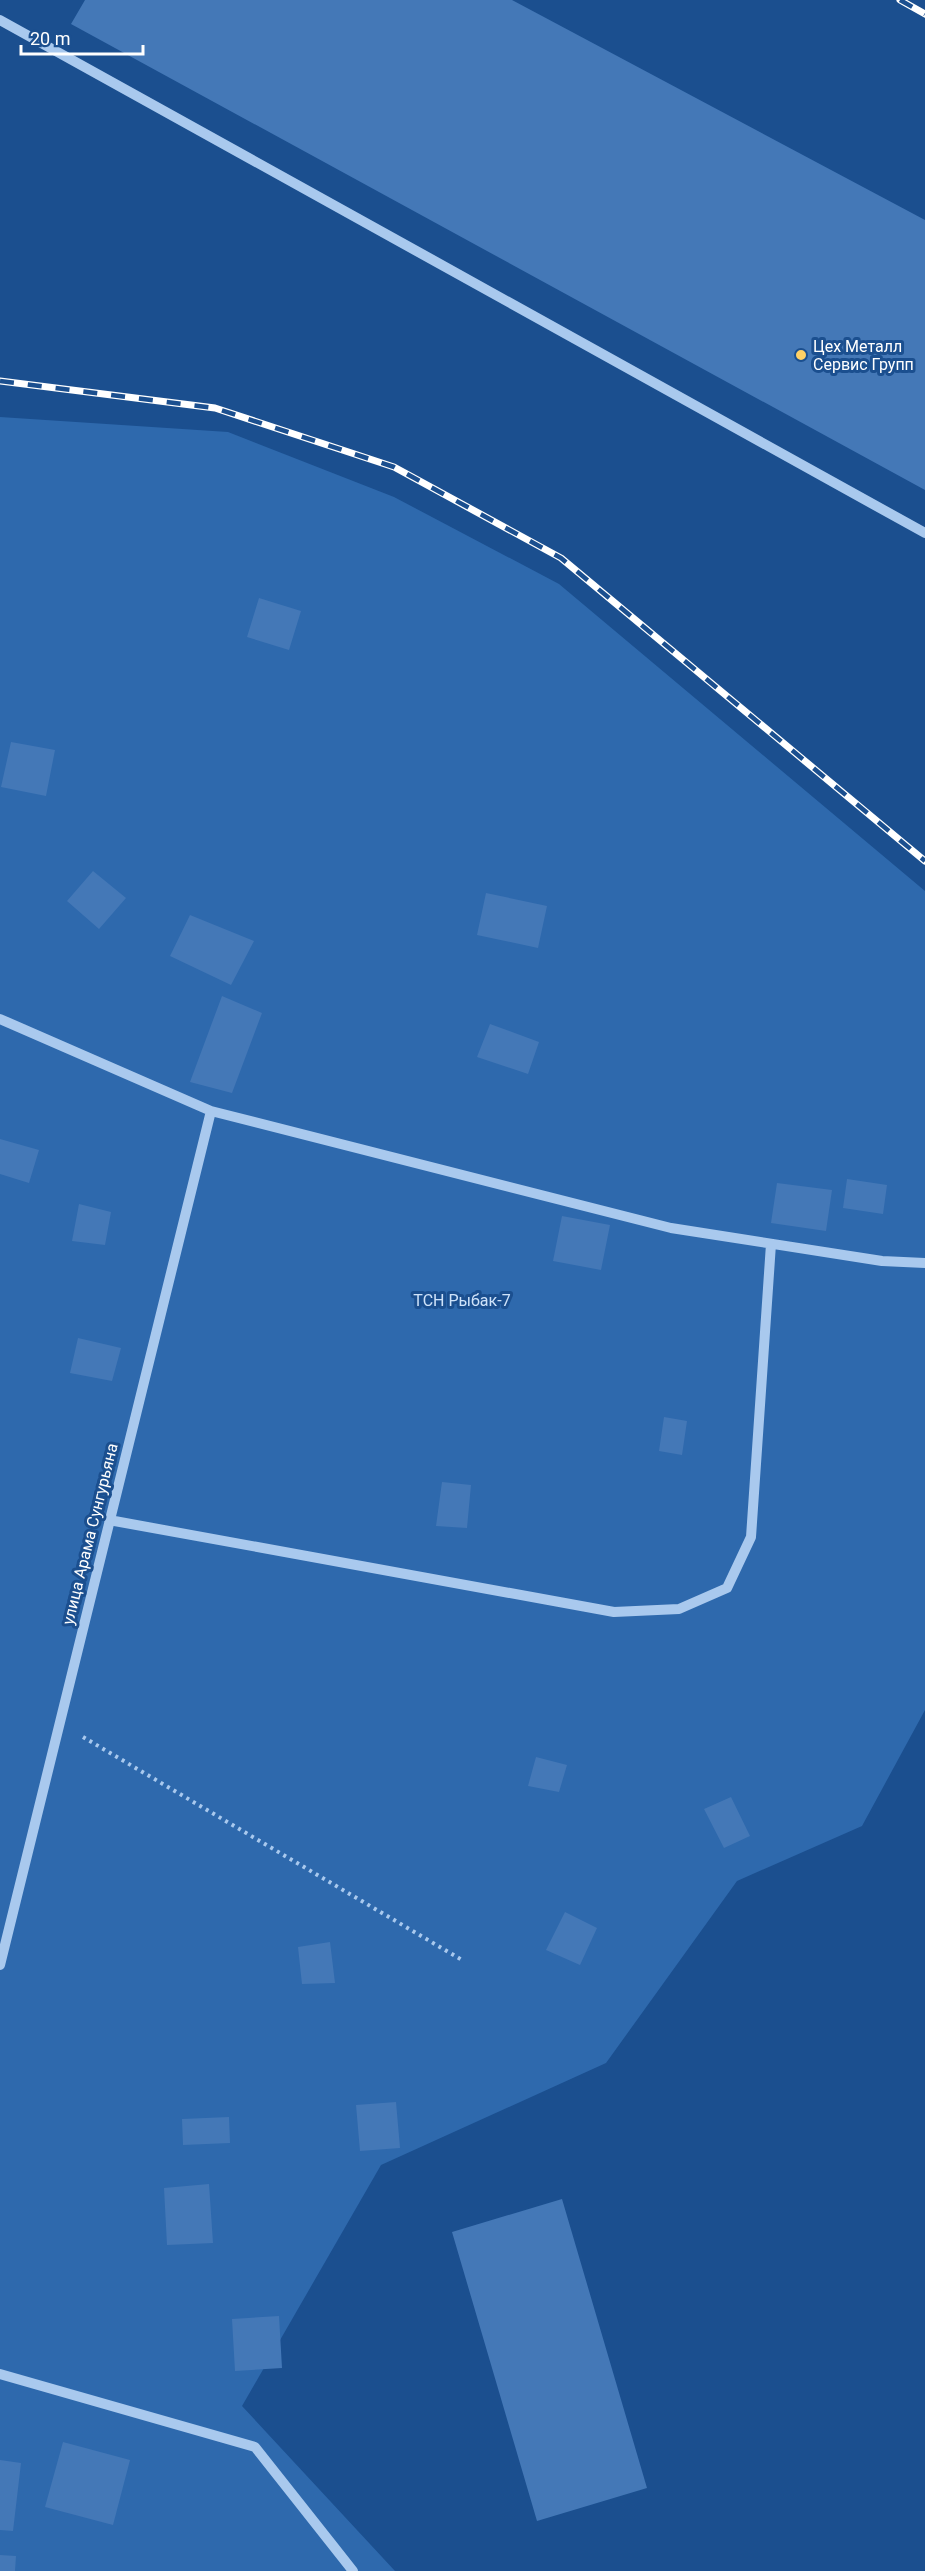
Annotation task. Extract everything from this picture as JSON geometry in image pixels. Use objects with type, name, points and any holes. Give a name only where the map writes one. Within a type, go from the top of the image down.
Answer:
[{"type":"lane","points":[[0,20],[925,533]]},
{"type":"lane","points":[[0,1019],[211,1111],[671,1228],[882,1261],[925,1263]]},
{"type":"lane","name":"улица Арама Сунгурьяна","points":[[0,1965],[211,1111]]},
{"type":"lane","points":[[109,1520],[614,1612],[679,1608],[728,1588],[751,1537],[771,1244]]},
{"type":"lane","points":[[0,2374],[255,2447],[353,2571]]},
{"type":"path","points":[[59,1723],[462,1960]]},
{"type":"green space","name":"ТСН Рыбак-7","points":[[0,417],[228,432],[394,497],[559,584],[925,891],[925,1710],[862,1826],[737,1881],[606,2063],[381,2165],[242,2406],[395,2571],[0,2571]]},
{"type":"building","name":"Цех Металл Сервис Групп","points":[[85,0],[512,0],[925,220],[925,490],[71,24]]},
{"type":"building","points":[[259,598],[301,611],[289,650],[247,637]]},
{"type":"building","points":[[11,742],[55,750],[46,796],[1,787]]},
{"type":"building","points":[[93,871],[126,898],[99,929],[67,901]]},
{"type":"building","points":[[486,893],[547,906],[538,948],[477,935]]},
{"type":"building","points":[[190,915],[254,941],[231,985],[170,956]]},
{"type":"building","points":[[222,996],[262,1013],[232,1093],[190,1082]]},
{"type":"building","points":[[490,1024],[539,1042],[528,1074],[477,1057]]},
{"type":"building","points":[[0,1139],[39,1150],[29,1183],[0,1174]]},
{"type":"building","points":[[847,1179],[887,1185],[883,1214],[843,1208]]},
{"type":"building","points":[[777,1183],[832,1190],[826,1231],[771,1223]]},
{"type":"building","points":[[79,1204],[111,1212],[105,1245],[72,1241]]},
{"type":"building","points":[[562,1216],[610,1225],[601,1270],[553,1261]]},
{"type":"building","points":[[78,1338],[121,1348],[112,1381],[70,1373]]},
{"type":"building","points":[[664,1417],[687,1421],[682,1455],[659,1451]]},
{"type":"building","points":[[442,1482],[471,1485],[467,1528],[436,1526]]},
{"type":"building","points":[[536,1757],[567,1765],[559,1792],[528,1786]]},
{"type":"building","points":[[731,1797],[750,1836],[724,1848],[704,1809]]},
{"type":"building","points":[[565,1912],[597,1928],[580,1965],[546,1950]]},
{"type":"building","points":[[330,1942],[335,1983],[302,1984],[298,1947]]},
{"type":"building","points":[[396,2102],[400,2148],[360,2151],[356,2105]]},
{"type":"building","points":[[229,2117],[230,2143],[183,2145],[182,2119]]},
{"type":"building","points":[[209,2184],[213,2243],[167,2245],[164,2188]]},
{"type":"building","points":[[562,2199],[647,2488],[537,2521],[452,2232]]},
{"type":"building","points":[[279,2316],[282,2368],[235,2371],[232,2319]]},
{"type":"building","points":[[63,2442],[130,2460],[113,2525],[45,2507]]},
{"type":"building","points":[[0,2460],[21,2463],[13,2531],[0,2530]]},
{"type":"building","points":[[0,2555],[16,2556],[15,2571],[0,2571]]},
{"type":"railway","points":[[900,0],[925,14]]},
{"type":"railway","points":[[0,381],[215,408],[394,467],[561,558],[925,861]]},
{"type":"place","name":"Цех Металл Сервис Групп","points":[[801,355]]}]
